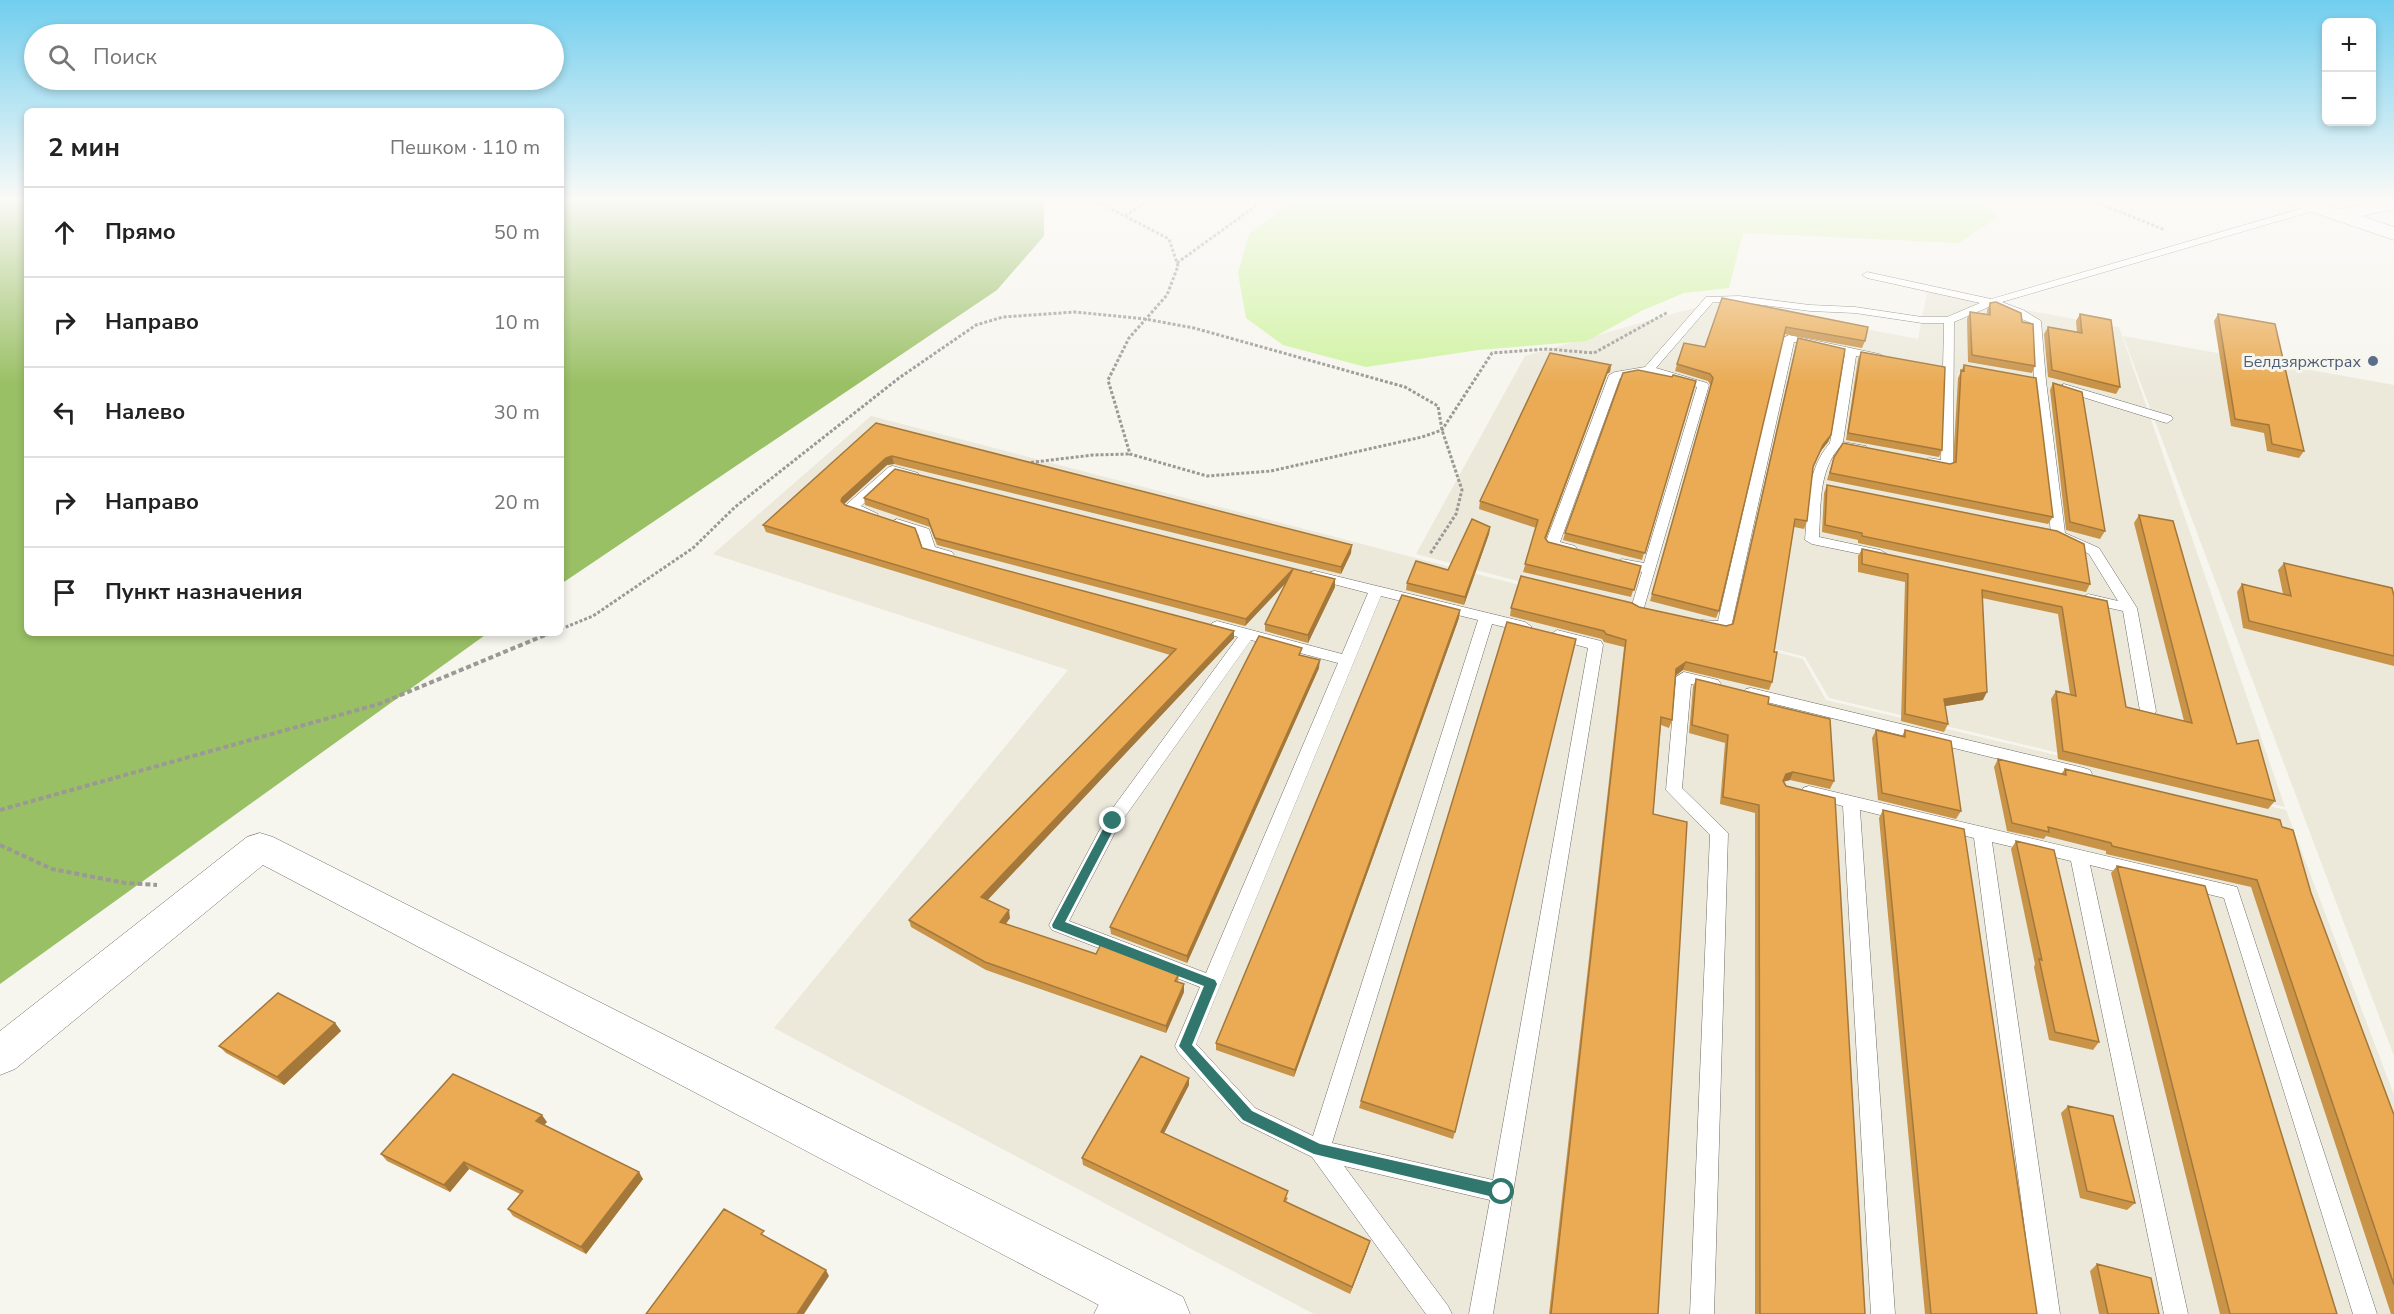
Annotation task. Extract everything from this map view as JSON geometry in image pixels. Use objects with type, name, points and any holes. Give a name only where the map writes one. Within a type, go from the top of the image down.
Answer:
[{"type":"street","points":[[0,1056],[260,847],[1112,1302],[1166,1314]]},
{"type":"lane","points":[[1649,370],[1710,299],[1739,299],[1810,308],[1855,310],[1922,320],[1948,320],[1989,303],[2133,261]]},
{"type":"lane","points":[[1867,275],[1989,303],[2021,312],[2036,321],[2034,380],[2053,532],[2094,551],[2130,608],[2148,711]]},
{"type":"lane","points":[[1914,459],[1947,465],[1950,367],[1948,320]]},
{"type":"lane","points":[[1692,620],[1724,627],[1789,338],[1895,360]]},
{"type":"lane","points":[[1851,352],[1836,444],[1826,453],[1823,486],[1812,540],[1892,557]]},
{"type":"lane","points":[[1584,552],[1552,544],[1615,375],[1649,370],[1703,385],[1638,607]]},
{"type":"lane","points":[[2034,380],[2167,419]]},
{"type":"lane","points":[[1836,444],[1880,453]]},
{"type":"lane","points":[[925,478],[893,470],[852,507],[924,532],[929,550],[963,559]]},
{"type":"lane","points":[[1606,558],[1649,570]]},
{"type":"lane","points":[[1297,571],[1596,645],[1481,1314]]},
{"type":"lane","points":[[1376,591],[1185,1046],[1248,1115],[1319,1150],[1502,1192]]},
{"type":"lane","points":[[2073,596],[2130,608]]},
{"type":"lane","points":[[1319,1150],[1486,618]]},
{"type":"lane","points":[[1202,622],[1346,660]]},
{"type":"lane","points":[[1211,984],[1058,925],[1113,821],[1248,634]]},
{"type":"lane","points":[[1702,1314],[1719,833],[1674,790],[1684,677],[2098,777]]},
{"type":"lane","points":[[1789,788],[2231,892],[2366,1314]]},
{"type":"lane","points":[[1851,802],[1883,1314]]},
{"type":"lane","points":[[1982,833],[2048,1314]]},
{"type":"lane","points":[[2079,856],[2176,1314]]},
{"type":"lane","points":[[1319,1150],[1440,1314]]},
{"type":"path","points":[[1130,454],[1108,380],[1129,338],[1167,295],[1177,263]]},
{"type":"path","points":[[1020,464],[1093,455],[1130,454],[1207,476],[1271,471],[1422,437],[1442,430],[1492,353],[1547,349],[1594,353],[1690,299],[1710,299]]},
{"type":"path","points":[[564,628],[593,616],[693,548],[735,507],[899,378],[976,325],[1003,317],[1075,312],[1146,319],[1194,328],[1405,387],[1437,406],[1442,430],[1462,490],[1456,514],[1430,554]]},
{"type":"path","points":[[0,810],[379,704],[544,636]]},
{"type":"path","points":[[0,845],[52,869],[125,883],[212,887]]},
{"type":"shaded area","points":[[1927,292],[2119,327],[2285,807],[1829,698],[1805,657],[1416,554],[1525,356],[1682,311],[1723,302],[1918,339]]},
{"type":"shaded area","points":[[2123,336],[2394,385],[2394,1056]]},
{"type":"shaded area","points":[[871,416],[1803,659],[1826,700],[2286,810],[2394,1095],[2394,1314],[1314,1314],[774,1028],[1068,670],[713,554]]},
{"type":"green space","points":[[0,261],[24,261],[24,636],[484,636],[0,984]]},
{"type":"green space","points":[[564,261],[1022,261],[997,290],[564,582]]},
{"type":"green space","points":[[1241,261],[1736,261],[1729,288],[1684,293],[1641,311],[1587,341],[1478,350],[1366,367],[1283,345],[1246,318],[1238,273]]},
{"type":"building","points":[[1722,298],[1868,327],[1865,341],[1786,327],[1719,611],[1652,594],[1713,378],[1710,374],[1677,364],[1684,343],[1705,347]]},
{"type":"building","points":[[1996,302],[2021,313],[2022,322],[2033,324],[2035,366],[1972,355],[1970,312],[1990,315],[1990,303]]},
{"type":"building","points":[[2080,314],[2111,320],[2120,387],[2052,370],[2048,327],[2082,333]]},
{"type":"building","points":[[2218,314],[2275,324],[2304,451],[2272,444],[2269,425],[2235,419]]},
{"type":"building","points":[[1798,338],[1845,349],[1831,435],[1823,445],[1813,467],[1807,521],[1795,519],[1774,652],[1777,652],[1772,682],[1686,662],[1676,669],[1672,720],[1661,717],[1653,814],[1687,822],[1658,1314],[1551,1314],[1626,640],[1606,634],[1604,631],[1511,608],[1521,576],[1632,603],[1639,607],[1726,626],[1733,624]]},
{"type":"building","points":[[1861,352],[1945,367],[1942,450],[1848,433]]},
{"type":"building","points":[[1550,353],[1611,365],[1545,538],[1548,542],[1641,566],[1634,590],[1525,564],[1538,520],[1480,501]]},
{"type":"building","points":[[1964,365],[2036,378],[2053,517],[1830,473],[1834,457],[1843,443],[1950,464],[1956,462],[1961,370],[1964,371]]},
{"type":"building","points":[[1638,370],[1696,381],[1645,553],[1565,533],[1623,373]]},
{"type":"building","points":[[2053,383],[2082,392],[2105,531],[2070,522]]},
{"type":"building","points":[[876,423],[1352,545],[1341,567],[892,456],[886,458],[842,498],[841,501],[845,505],[915,528],[922,548],[1234,631],[981,897],[1009,910],[1000,922],[1096,954],[1101,944],[1179,974],[1175,981],[1184,984],[1166,1026],[985,962],[909,920],[1176,649],[763,525]]},
{"type":"building","points":[[895,469],[1335,579],[1308,635],[1265,624],[1293,569],[1246,619],[935,538],[928,519],[864,498]]},
{"type":"building","points":[[1827,485],[2057,531],[2084,544],[2090,584],[1862,536],[1862,533],[1825,525]]},
{"type":"building","points":[[2139,515],[2173,521],[2237,744],[2258,740],[2275,801],[2063,751],[2056,691],[2076,696],[2062,607],[1982,590],[1987,692],[1944,699],[1948,724],[1905,714],[1908,574],[1862,564],[1862,549],[2107,601],[2126,707],[2192,723]]},
{"type":"building","points":[[1472,519],[1490,527],[1465,597],[1407,583],[1416,561],[1448,570]]},
{"type":"building","points":[[2284,563],[2392,588],[2394,656],[2249,621],[2242,584],[2291,596]]},
{"type":"building","points":[[1402,595],[1460,610],[1295,1070],[1216,1043]]},
{"type":"building","points":[[1507,622],[1576,639],[1455,1132],[1361,1101]]},
{"type":"building","points":[[1259,636],[1302,648],[1299,655],[1320,660],[1187,956],[1110,927]]},
{"type":"building","points":[[1696,679],[1769,697],[1768,704],[1830,719],[1834,781],[1793,772],[1786,774],[1783,781],[1786,786],[1835,798],[1865,1314],[1760,1314],[1759,805],[1723,797],[1728,735],[1692,725]]},
{"type":"building","points":[[1876,730],[1905,737],[1905,730],[1951,741],[1961,811],[1882,793]]},
{"type":"building","points":[[1998,759],[2066,775],[2065,769],[2280,820],[2282,827],[2293,830],[2311,893],[2394,1115],[2394,1285],[2257,880],[2112,846],[2111,843],[2048,827],[2049,832],[2012,823]]},
{"type":"building","points":[[1883,810],[1964,829],[2037,1314],[1931,1314]]},
{"type":"building","points":[[2016,841],[2054,850],[2099,1042],[2055,1032]]},
{"type":"building","points":[[2117,866],[2205,886],[2337,1314],[2230,1314]]},
{"type":"building","points":[[278,993],[335,1023],[277,1077],[219,1046]]},
{"type":"building","points":[[1141,1056],[1189,1078],[1161,1132],[1288,1191],[1284,1201],[1370,1241],[1352,1287],[1082,1158]]},
{"type":"building","points":[[453,1074],[542,1115],[536,1121],[639,1172],[581,1247],[508,1209],[523,1191],[464,1162],[444,1185],[381,1154]]},
{"type":"building","points":[[2068,1106],[2113,1116],[2135,1203],[2087,1191]]},
{"type":"building","points":[[724,1209],[764,1231],[761,1234],[826,1270],[797,1314],[646,1314]]},
{"type":"building","points":[[2097,1264],[2151,1278],[2159,1314],[2108,1314]]},
{"type":"place","name":"Белдзяржстрах","points":[[2373,361]]},
{"type":"route","points":[[1113,821],[1058,925],[1211,984],[1185,1046],[1248,1115],[1319,1150],[1502,1192]]}]
